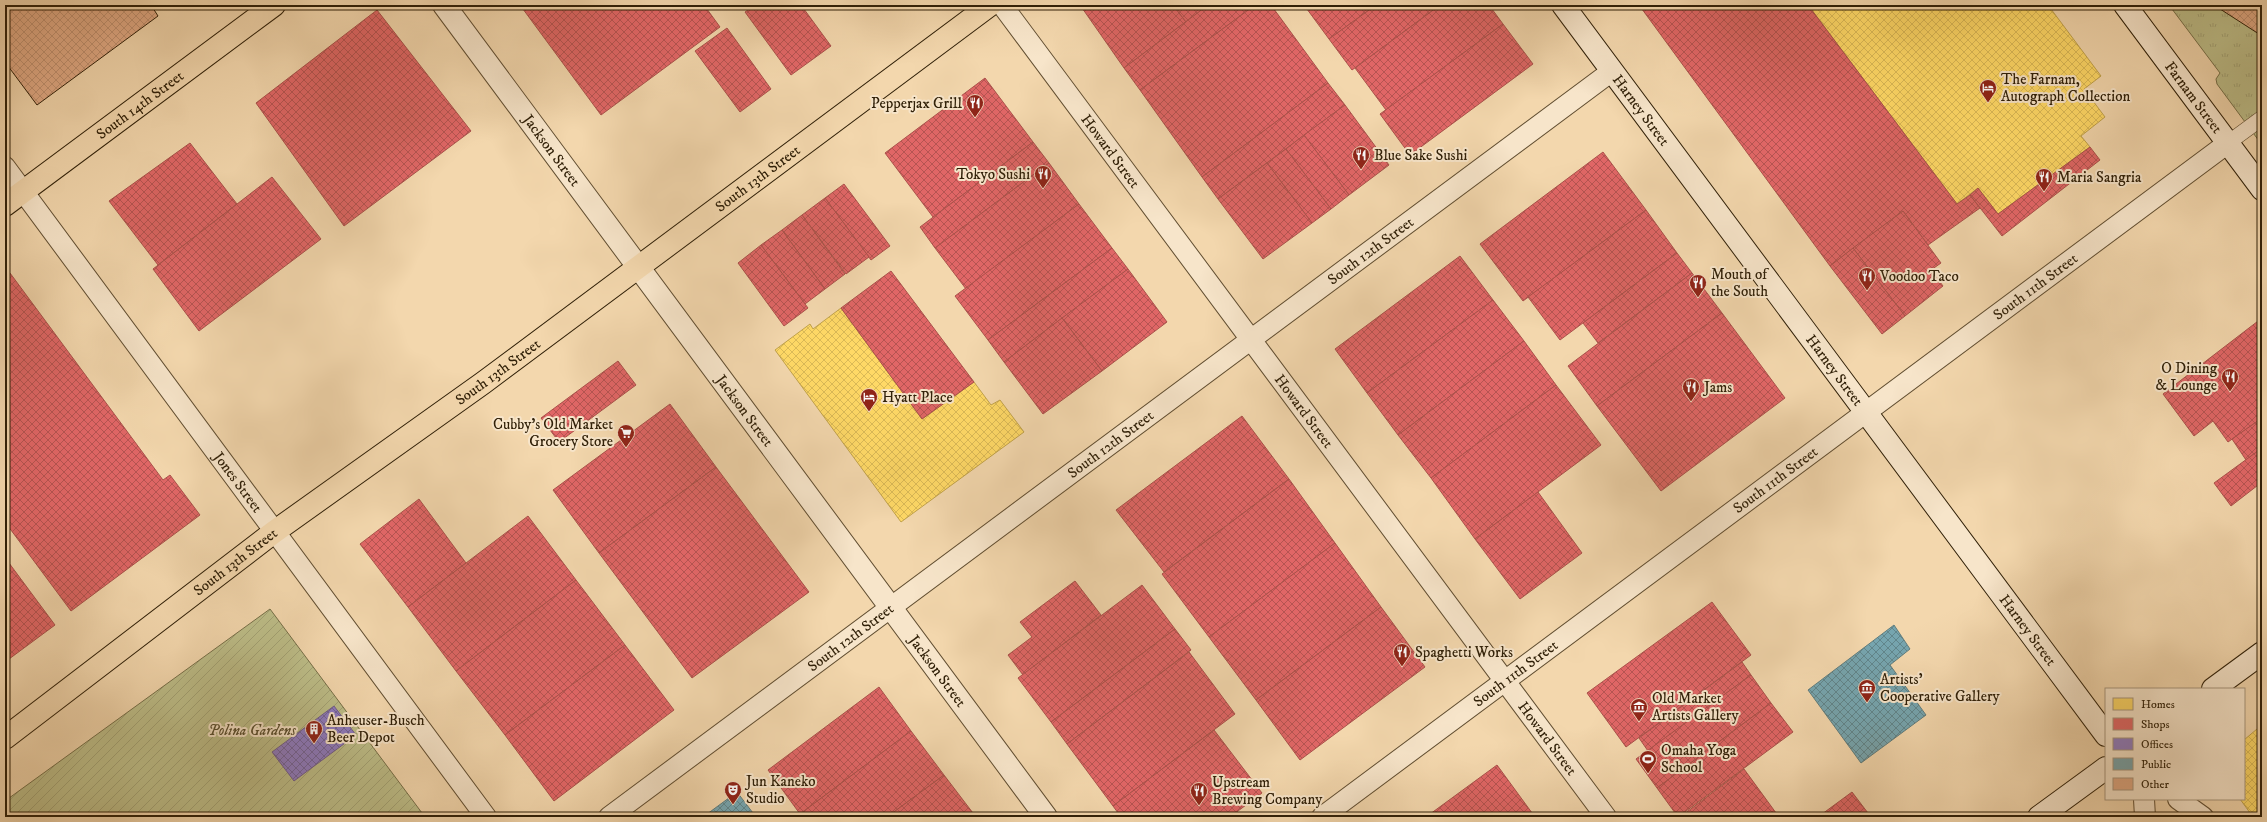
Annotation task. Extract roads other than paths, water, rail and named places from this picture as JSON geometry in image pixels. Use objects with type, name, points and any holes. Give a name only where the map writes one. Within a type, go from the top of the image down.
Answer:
[{"type":"main road","name":"South 14th Street","points":[[5,205],[274,5]]},
{"type":"main road","name":"Jackson Street","points":[[444,5],[1046,817]]},
{"type":"main road","name":"South 13th Street","points":[[5,738],[102,666],[274,532],[465,396],[990,5]]},
{"type":"main road","name":"Harney Street","points":[[1563,5],[2105,734]]},
{"type":"main road","name":"Farnam Street","points":[[2125,5],[2262,189]]},
{"type":"main road","points":[[2214,688],[2262,653]]},
{"type":"main road","points":[[2039,817],[2105,769]]},
{"type":"street","name":"Howard Street","points":[[1002,5],[1606,817]]},
{"type":"street","name":"South 12th Street","points":[[609,817],[1612,71]]},
{"type":"street","points":[[2228,143],[2262,118]]},
{"type":"street","name":"South 11th Street","points":[[1322,817],[2228,143]]},
{"type":"street","name":"Jones Street","points":[[5,167],[486,817]]},
{"type":"street","points":[[2144,800],[2145,817]]},
{"type":"street","points":[[2179,800],[2203,817]]},
{"type":"place","name":"The Farnam, Autograph Collection","points":[[1988,103]]},
{"type":"place","name":"Pepperjax Grill","points":[[975,118]]},
{"type":"place","name":"Blue Sake Sushi","points":[[1361,170]]},
{"type":"place","name":"Tokyo Sushi","points":[[1043,189]]},
{"type":"place","name":"Maria Sangria","points":[[2044,192]]},
{"type":"place","name":"Voodoo Taco","points":[[1867,291]]},
{"type":"place","name":"Mouth of the South","points":[[1698,298]]},
{"type":"place","name":"O Dining & Lounge","points":[[2230,392]]},
{"type":"place","name":"Jams","points":[[1691,402]]},
{"type":"place","name":"Hyatt Place","points":[[869,412]]},
{"type":"place","name":"Cubby's Old Market Grocery Store","points":[[626,448]]},
{"type":"place","name":"Spaghetti Works","points":[[1402,667]]},
{"type":"place","name":"Artists' Cooperative Gallery","points":[[1867,703]]},
{"type":"place","name":"Old Market Artists Gallery","points":[[1639,722]]},
{"type":"place","name":"Anheuser-Busch Beer Depot","points":[[314,744]]},
{"type":"place","name":"Omaha Yoga School","points":[[1648,774]]},
{"type":"place","name":"Jun Kaneko Studio","points":[[733,805]]},
{"type":"place","name":"Upstream Brewing Company","points":[[1199,806]]},
{"type":"park label","name":"Polina Gardens","points":[[252,730]]}]
